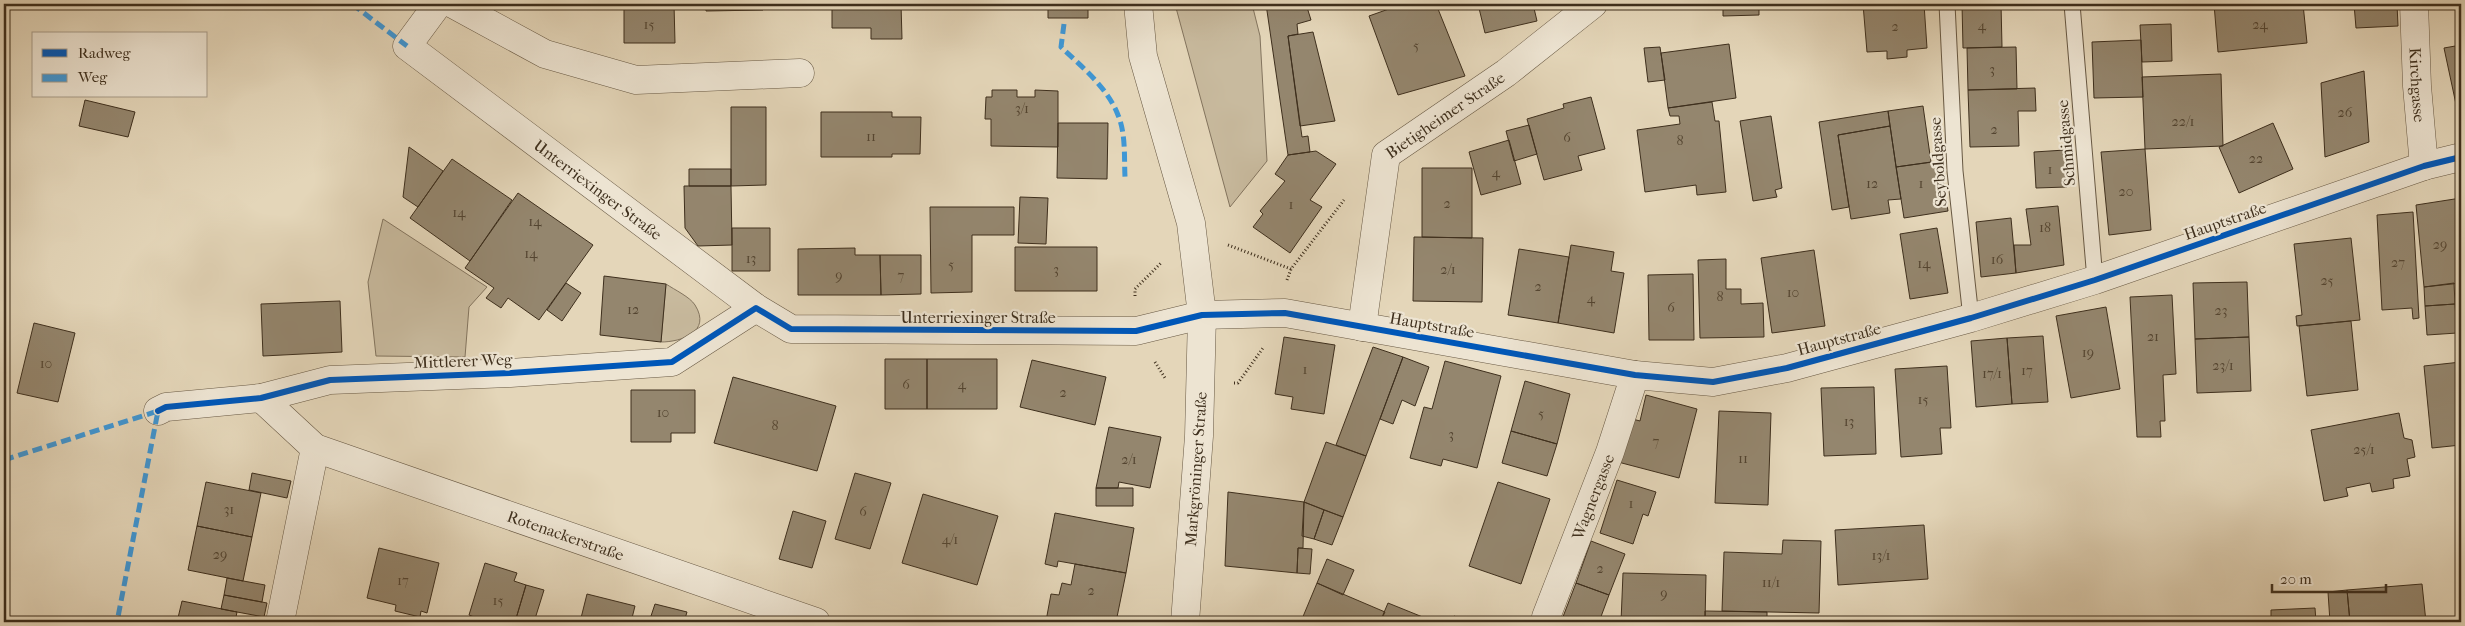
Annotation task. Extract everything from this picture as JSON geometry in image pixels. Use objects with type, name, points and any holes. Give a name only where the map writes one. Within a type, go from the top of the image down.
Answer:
[{"type":"street","name":"Unterriexinger Straße","points":[[438,4],[407,46],[756,308],[791,329],[1136,332],[1202,315]]},
{"type":"street","points":[[453,4],[545,54],[636,80],[800,72]]},
{"type":"street","points":[[1138,4],[1143,56],[1191,223],[1202,315]]},
{"type":"street","name":"Bietigheimer Straße","points":[[1362,327],[1386,155],[1506,72],[1593,4]]},
{"type":"street","name":"Kirchgasse","points":[[2414,4],[2417,86],[2424,166]]},
{"type":"street","name":"Hauptstraße","points":[[1202,315],[1285,313],[1635,374],[1713,382],[1787,368],[1970,318],[2095,280],[2424,166],[2461,157]]},
{"type":"street","name":"Mittlerer Weg","points":[[158,411],[166,407],[261,398],[330,380],[510,373],[672,362],[756,308]]},
{"type":"street","name":"Markgröninger Straße","points":[[1191,622],[1200,436],[1202,315]]},
{"type":"street","name":"Wagnergasse","points":[[1546,617],[1610,452],[1635,374]]},
{"type":"street","name":"Rotenackerstraße","points":[[261,398],[315,448],[816,622]]},
{"type":"street","points":[[280,622],[315,448]]},
{"type":"lane","name":"Seyboldgasse","points":[[1947,4],[1955,171],[1970,318]]},
{"type":"lane","name":"Schmidgasse","points":[[2072,4],[2095,280]]},
{"type":"path","points":[[1225,244],[1291,269],[1346,199]]},
{"type":"shaded area","points":[[1175,4],[1252,4],[1260,36],[1267,161],[1230,207]]},
{"type":"shaded area","points":[[383,219],[487,287],[469,307],[465,357],[376,356],[368,282]]},
{"type":"shaded area","points":[[666,284],[693,302],[699,314],[700,322],[692,334],[677,340],[661,342]]},
{"type":"building","points":[[547,4],[597,4],[597,7],[547,8]]},
{"type":"building","points":[[624,4],[674,4],[675,43],[624,43]]},
{"type":"building","points":[[706,4],[763,4],[763,10],[706,11]]},
{"type":"building","points":[[783,4],[832,4],[783,5]]},
{"type":"building","points":[[832,4],[901,4],[902,39],[871,39],[871,28],[832,28]]},
{"type":"building","points":[[1048,4],[1088,4],[1088,18],[1048,18]]},
{"type":"building","points":[[1266,4],[1306,4],[1311,20],[1297,24],[1298,34],[1288,36],[1302,137],[1308,136],[1310,152],[1288,155]]},
{"type":"building","points":[[1403,4],[1436,4],[1465,76],[1398,95],[1369,16]]},
{"type":"building","points":[[1478,4],[1533,4],[1537,21],[1485,33]]},
{"type":"building","points":[[1723,4],[1759,4],[1759,15],[1723,16]]},
{"type":"building","points":[[1759,4],[1789,4],[1789,8],[1759,9]]},
{"type":"building","points":[[1863,4],[1924,4],[1927,48],[1907,50],[1907,57],[1887,59],[1887,51],[1867,52]]},
{"type":"building","points":[[1962,4],[2001,4],[2002,47],[1963,48]]},
{"type":"building","points":[[2214,4],[2303,4],[2307,43],[2218,52]]},
{"type":"building","points":[[2354,4],[2397,4],[2398,26],[2356,28]]},
{"type":"building","points":[[2171,24],[2172,61],[2142,62],[2140,25]]},
{"type":"building","points":[[1313,32],[1335,121],[1300,126],[1288,36]]},
{"type":"building","points":[[2141,40],[2143,97],[2094,98],[2092,42]]},
{"type":"building","points":[[1729,44],[1736,98],[1668,108],[1661,53]]},
{"type":"building","points":[[2461,45],[2461,123],[2460,123],[2444,48]]},
{"type":"building","points":[[1660,47],[1665,80],[1648,82],[1644,48]]},
{"type":"building","points":[[2016,47],[2017,89],[1968,90],[1967,48]]},
{"type":"building","points":[[2364,71],[2369,142],[2325,157],[2321,83]]},
{"type":"building","points":[[2221,74],[2223,146],[2145,149],[2142,77]]},
{"type":"building","points":[[2035,88],[2036,111],[2018,111],[2019,146],[1970,147],[1968,90]]},
{"type":"building","points":[[992,90],[1017,90],[1017,97],[1035,97],[1035,90],[1058,91],[1058,147],[991,146],[991,119],[985,119],[986,97],[992,97]]},
{"type":"building","points":[[1591,97],[1605,149],[1578,156],[1582,170],[1544,180],[1527,119],[1564,108],[1563,104]]},
{"type":"building","points":[[85,100],[135,112],[128,137],[79,126]]},
{"type":"building","points":[[1712,102],[1715,121],[1719,121],[1726,192],[1697,195],[1696,185],[1645,192],[1637,130],[1680,124],[1679,116],[1670,116],[1668,108]]},
{"type":"building","points":[[1923,106],[1931,162],[1896,167],[1888,111]]},
{"type":"building","points":[[731,107],[766,107],[766,185],[731,186]]},
{"type":"building","points":[[1888,111],[1890,126],[1838,135],[1849,207],[1832,210],[1819,122]]},
{"type":"building","points":[[821,112],[892,112],[892,117],[921,117],[920,154],[892,154],[892,157],[821,157]]},
{"type":"building","points":[[1771,116],[1782,188],[1775,190],[1777,197],[1753,201],[1740,121]]},
{"type":"building","points":[[1058,123],[1108,123],[1107,179],[1057,178]]},
{"type":"building","points":[[2273,123],[2293,169],[2239,193],[2219,147]]},
{"type":"building","points":[[1529,125],[1537,154],[1514,161],[1506,131]]},
{"type":"building","points":[[1890,126],[1901,199],[1888,200],[1890,213],[1851,219],[1838,135]]},
{"type":"building","points":[[1509,140],[1521,184],[1481,195],[1469,152]]},
{"type":"building","points":[[409,147],[443,171],[418,207],[403,197]]},
{"type":"building","points":[[2145,149],[2151,230],[2109,235],[2101,152]]},
{"type":"building","points":[[2065,150],[2067,187],[2036,188],[2034,152]]},
{"type":"building","points":[[1316,151],[1336,164],[1310,200],[1322,207],[1290,253],[1253,227],[1263,214],[1260,211],[1285,181],[1275,174],[1288,155]]},
{"type":"building","points":[[452,159],[512,200],[470,261],[410,218]]},
{"type":"building","points":[[1940,161],[1948,211],[1904,218],[1896,167]]},
{"type":"building","points":[[1422,168],[1472,168],[1472,238],[1422,237]]},
{"type":"building","points":[[689,169],[731,169],[731,186],[689,186]]},
{"type":"building","points":[[684,186],[731,186],[732,245],[698,246],[685,228]]},
{"type":"building","points":[[518,193],[593,245],[539,320],[508,298],[501,308],[486,298],[494,288],[465,268]]},
{"type":"building","points":[[1020,197],[1048,198],[1046,244],[1018,243]]},
{"type":"building","points":[[2461,198],[2461,283],[2424,287],[2416,205]]},
{"type":"building","points":[[2058,206],[2064,265],[2016,273],[2014,245],[2031,245],[2026,209]]},
{"type":"building","points":[[930,207],[1014,207],[1014,235],[972,235],[972,292],[931,293]]},
{"type":"building","points":[[2413,212],[2419,318],[2413,319],[2412,308],[2382,310],[2377,215]]},
{"type":"building","points":[[2011,218],[2016,273],[1981,277],[1976,222]]},
{"type":"building","points":[[732,228],[770,228],[770,271],[732,271]]},
{"type":"building","points":[[1937,228],[1948,293],[1910,299],[1900,234]]},
{"type":"building","points":[[1414,237],[1483,238],[1482,302],[1413,301]]},
{"type":"building","points":[[2351,238],[2360,320],[2297,326],[2296,316],[2302,315],[2294,244]]},
{"type":"building","points":[[1571,245],[1614,252],[1611,271],[1624,273],[1614,333],[1558,323]]},
{"type":"building","points":[[1015,247],[1097,247],[1097,291],[1015,291]]},
{"type":"building","points":[[855,248],[855,255],[880,255],[881,295],[798,295],[798,249]]},
{"type":"building","points":[[1519,249],[1569,257],[1558,323],[1508,315]]},
{"type":"building","points":[[1814,250],[1825,326],[1772,333],[1761,258]]},
{"type":"building","points":[[880,255],[921,255],[921,294],[881,295]]},
{"type":"building","points":[[1726,259],[1726,289],[1741,289],[1741,304],[1763,303],[1764,337],[1700,338],[1698,260]]},
{"type":"building","points":[[1693,274],[1694,340],[1649,340],[1648,275]]},
{"type":"building","points":[[604,276],[666,284],[661,342],[600,335]]},
{"type":"building","points":[[2247,282],[2249,337],[2195,339],[2193,283]]},
{"type":"building","points":[[566,283],[581,293],[562,321],[547,310]]},
{"type":"building","points":[[2454,283],[2455,304],[2425,306],[2424,287]]},
{"type":"building","points":[[2172,295],[2176,374],[2163,375],[2165,421],[2160,421],[2161,437],[2137,437],[2130,297]]},
{"type":"building","points":[[340,301],[342,352],[263,356],[261,304]]},
{"type":"building","points":[[2455,304],[2457,333],[2427,335],[2425,306]]},
{"type":"building","points":[[2106,307],[2120,389],[2071,398],[2056,316]]},
{"type":"building","points":[[2351,321],[2358,390],[2307,396],[2299,326]]},
{"type":"building","points":[[34,323],[75,333],[58,402],[17,393]]},
{"type":"building","points":[[2043,336],[2048,402],[2012,404],[2007,338]]},
{"type":"building","points":[[1284,337],[1335,345],[1324,414],[1291,409],[1293,397],[1275,394]]},
{"type":"building","points":[[2249,337],[2251,391],[2197,393],[2195,339]]},
{"type":"building","points":[[2007,338],[2012,404],[1976,407],[1971,341]]},
{"type":"building","points":[[1373,347],[1403,357],[1366,456],[1336,445]]},
{"type":"building","points":[[1403,357],[1429,367],[1415,406],[1402,400],[1393,424],[1380,419]]},
{"type":"building","points":[[885,359],[927,359],[927,409],[885,409]]},
{"type":"building","points":[[927,359],[997,359],[997,409],[927,409]]},
{"type":"building","points":[[1032,360],[1106,377],[1095,425],[1020,407]]},
{"type":"building","points":[[1445,361],[1501,376],[1477,468],[1443,459],[1441,466],[1410,458],[1424,407],[1432,409]]},
{"type":"building","points":[[2461,362],[2461,445],[2432,448],[2424,366]]},
{"type":"building","points":[[1947,366],[1951,428],[1940,428],[1942,454],[1901,457],[1895,369]]},
{"type":"building","points":[[733,377],[836,406],[817,471],[714,443]]},
{"type":"building","points":[[1525,381],[1570,394],[1557,444],[1511,431]]},
{"type":"building","points":[[1874,387],[1876,454],[1824,456],[1821,388]]},
{"type":"building","points":[[631,390],[695,390],[695,433],[671,433],[671,442],[631,442]]},
{"type":"building","points":[[1646,395],[1697,409],[1679,478],[1618,462],[1629,418],[1640,421]]},
{"type":"building","points":[[1719,411],[1771,413],[1768,505],[1715,503]]},
{"type":"building","points":[[2399,413],[2404,438],[2412,440],[2415,457],[2407,459],[2410,476],[2393,479],[2394,488],[2372,492],[2370,483],[2346,488],[2348,496],[2324,501],[2311,430]]},
{"type":"building","points":[[1109,427],[1161,437],[1150,488],[1119,482],[1118,488],[1096,488]]},
{"type":"building","points":[[1511,431],[1557,444],[1547,476],[1502,463]]},
{"type":"building","points":[[1326,442],[1366,456],[1343,517],[1304,502]]},
{"type":"building","points":[[252,473],[291,481],[287,498],[249,490]]},
{"type":"building","points":[[855,473],[891,483],[870,549],[835,539]]},
{"type":"building","points":[[1617,480],[1656,492],[1648,516],[1643,514],[1633,544],[1600,533]]},
{"type":"building","points":[[206,482],[261,493],[252,537],[197,526]]},
{"type":"building","points":[[1498,482],[1550,499],[1521,584],[1469,566]]},
{"type":"building","points":[[1096,488],[1133,488],[1133,506],[1096,506]]},
{"type":"building","points":[[1228,492],[1304,502],[1303,548],[1298,548],[1297,573],[1225,566]]},
{"type":"building","points":[[923,494],[998,516],[977,585],[902,563]]},
{"type":"building","points":[[1304,502],[1324,510],[1314,539],[1302,536]]},
{"type":"building","points":[[1324,510],[1343,517],[1332,545],[1314,539]]},
{"type":"building","points":[[793,511],[826,521],[812,568],[779,559]]},
{"type":"building","points":[[1055,513],[1134,528],[1126,573],[1058,561],[1057,567],[1045,564]]},
{"type":"building","points":[[1924,525],[1928,579],[1838,585],[1835,530]]},
{"type":"building","points":[[197,526],[252,537],[243,581],[188,570]]},
{"type":"building","points":[[1783,540],[1821,541],[1819,613],[1722,611],[1724,552],[1782,554]]},
{"type":"building","points":[[1591,541],[1625,554],[1609,595],[1576,583]]},
{"type":"building","points":[[379,548],[439,563],[427,613],[421,611],[420,617],[395,611],[396,605],[367,598]]},
{"type":"building","points":[[1298,548],[1312,549],[1310,574],[1297,573]]},
{"type":"building","points":[[1327,559],[1354,570],[1343,595],[1317,583]]},
{"type":"building","points":[[485,563],[517,573],[514,581],[526,585],[515,622],[487,622],[469,615]]},
{"type":"building","points":[[1075,564],[1126,573],[1116,622],[1046,621],[1051,594],[1059,595],[1062,583],[1071,585]]},
{"type":"building","points":[[1623,573],[1706,575],[1705,622],[1621,622]]},
{"type":"building","points":[[227,578],[265,585],[262,602],[224,595]]},
{"type":"building","points":[[1317,583],[1385,612],[1380,622],[1310,622],[1302,619]]},
{"type":"building","points":[[1576,583],[1609,595],[1599,622],[1561,622]]},
{"type":"building","points":[[2422,584],[2426,622],[2350,622],[2347,590]]},
{"type":"building","points":[[526,585],[544,590],[534,622],[515,622]]},
{"type":"building","points":[[2347,590],[2350,622],[2330,622],[2328,592]]},
{"type":"building","points":[[587,594],[635,606],[631,622],[580,622]]},
{"type":"building","points":[[224,595],[267,603],[264,617],[221,609]]},
{"type":"building","points":[[182,601],[237,612],[235,622],[177,622]]},
{"type":"building","points":[[1388,603],[1435,622],[1380,622]]},
{"type":"building","points":[[655,604],[687,612],[684,622],[649,622]]},
{"type":"building","points":[[2315,608],[2316,622],[2271,622],[2271,610]]},
{"type":"building","points":[[1705,611],[1767,612],[1767,622],[1705,622]]},
{"type":"building","points":[[1454,616],[1469,622],[1451,622]]},
{"type":"marked path","points":[[352,4],[407,46]]},
{"type":"marked path","points":[[1064,24],[1061,47],[1101,86],[1121,122],[1125,177]]},
{"type":"marked path","points":[[4,460],[158,411],[117,622]]},
{"type":"cycle path","points":[[158,411],[166,407],[261,398],[330,380],[510,373],[672,362],[756,308],[791,329],[1136,331],[1202,315],[1285,313],[1635,375],[1713,382],[1787,368],[1971,318],[2095,280],[2424,166],[2461,157]]}]
